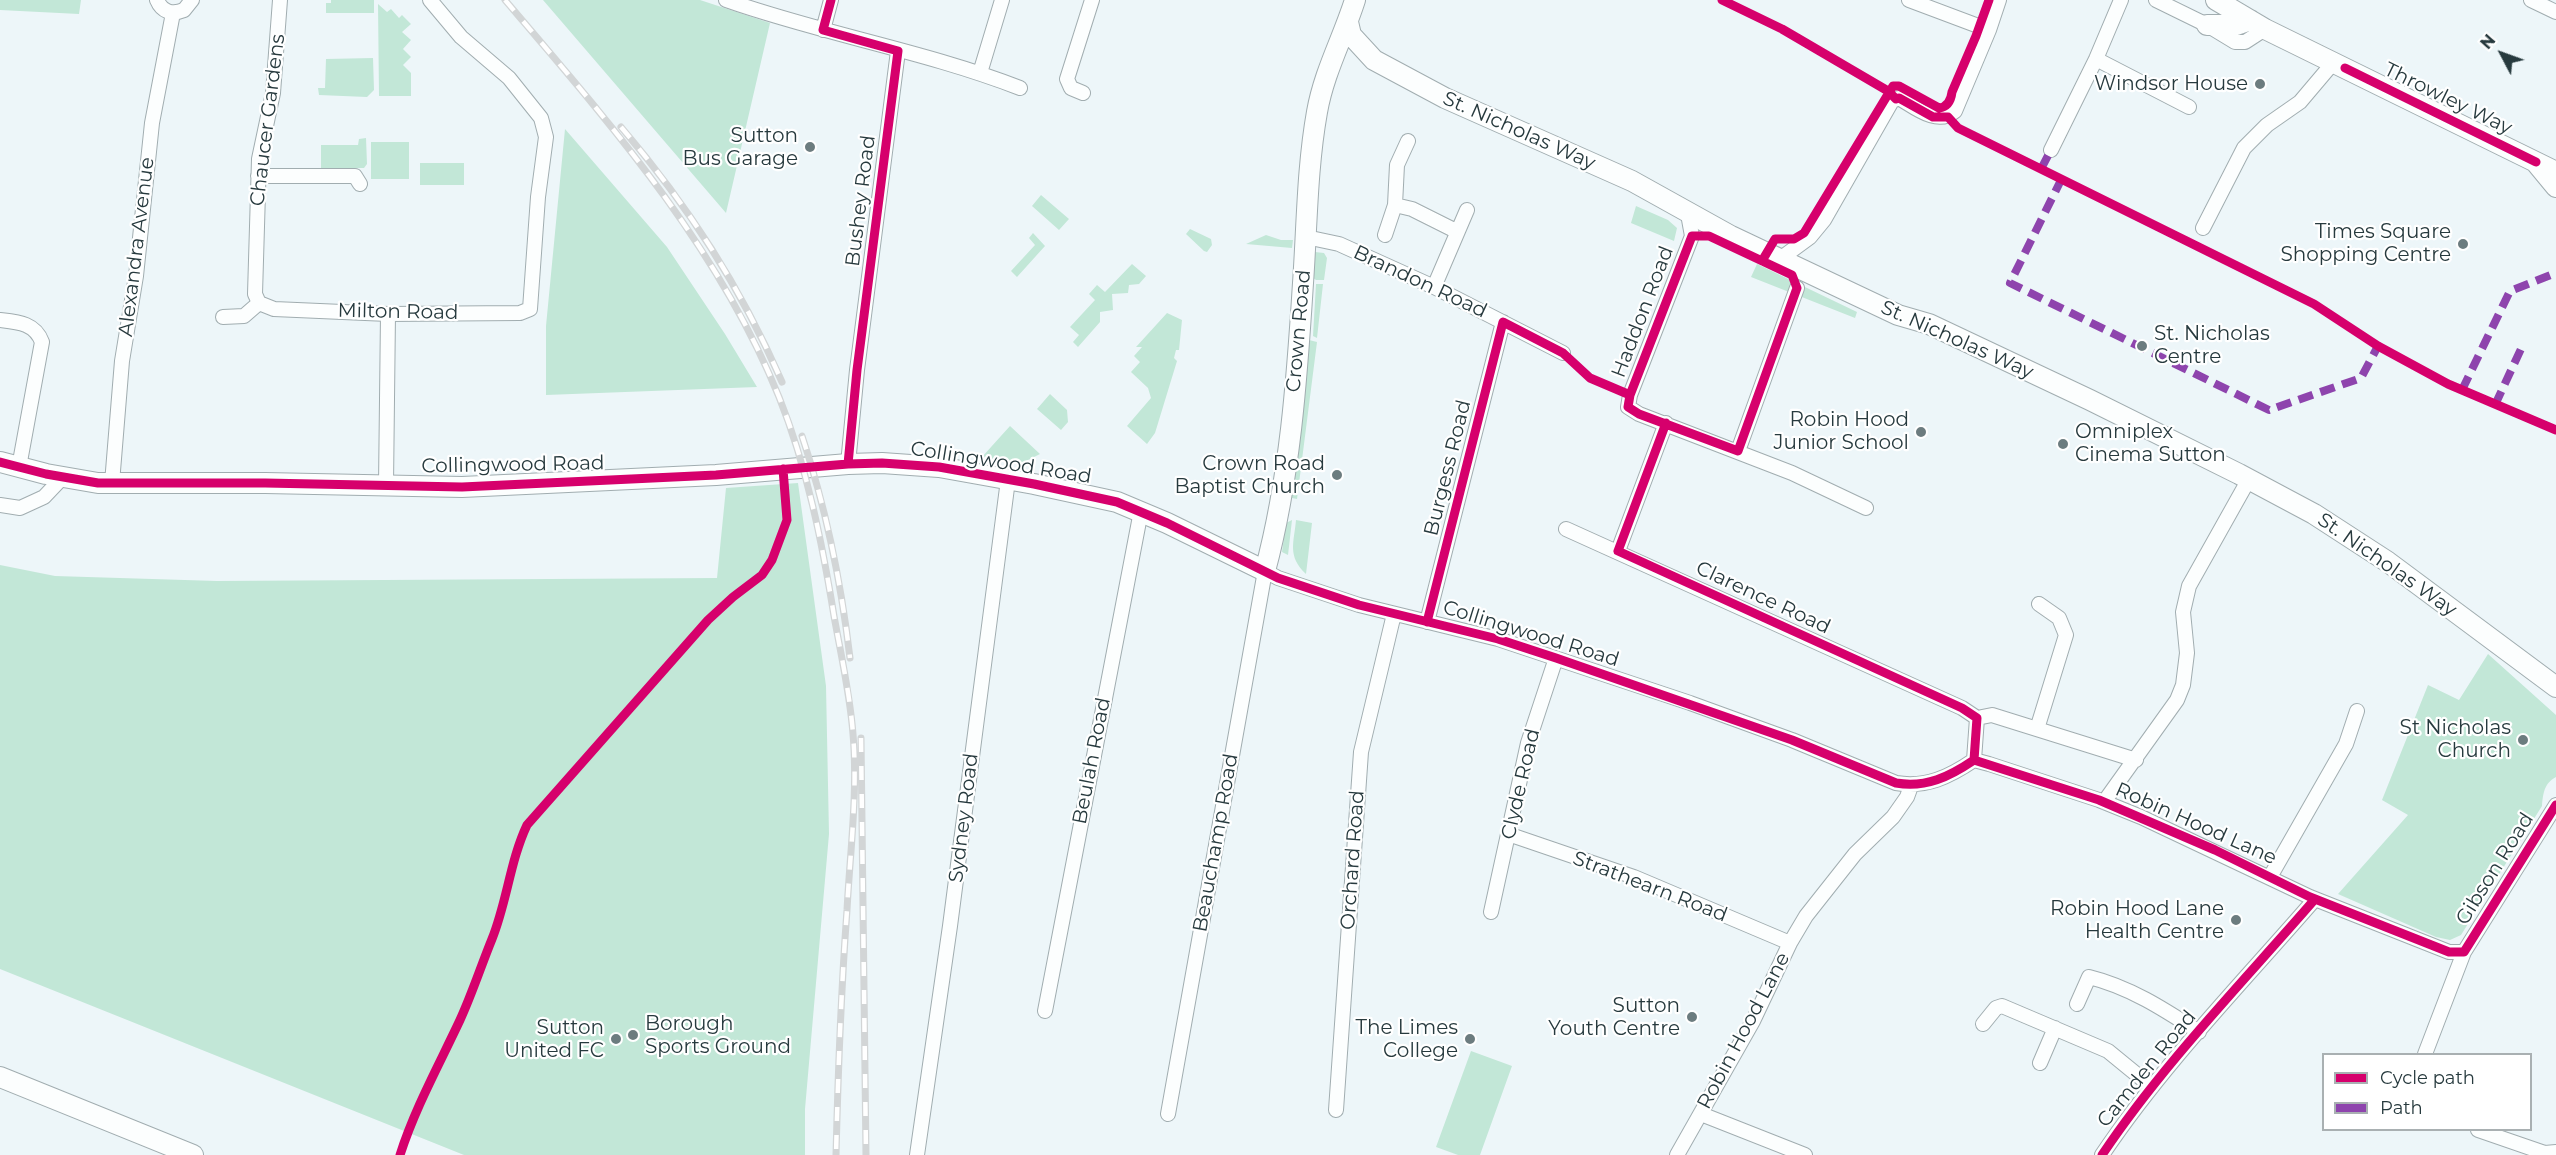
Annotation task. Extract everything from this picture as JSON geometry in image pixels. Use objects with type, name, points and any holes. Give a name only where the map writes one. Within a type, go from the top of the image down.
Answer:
[{"type":"street","points":[[157,0],[162,8],[173,13],[184,10],[192,0]]},
{"type":"street","name":"Chaucer Gardens","points":[[262,305],[255,294],[259,159],[274,84],[280,0]]},
{"type":"street","name":"Milton Road","points":[[262,305],[388,314],[520,313],[530,309],[538,197],[546,137],[541,118],[509,78],[461,37],[430,0]]},
{"type":"street","points":[[726,0],[766,14],[980,73],[1020,88]]},
{"type":"street","points":[[823,30],[831,0]]},
{"type":"street","points":[[980,73],[1002,0]]},
{"type":"street","points":[[1083,93],[1071,88],[1067,79],[1092,0]]},
{"type":"street","name":"Crown Road","points":[[1265,571],[1279,508],[1290,432],[1313,140],[1323,89],[1337,44],[1348,22],[1355,0]]},
{"type":"street","points":[[1780,259],[1810,237],[1820,226],[1892,101],[1899,98],[1933,117],[1948,117],[1955,111],[1999,0]]},
{"type":"street","points":[[2156,0],[2207,25],[2257,25]]},
{"type":"street","name":"Throwley Way","points":[[2216,0],[2257,25],[2556,172]]},
{"type":"street","points":[[2531,0],[2556,12]]},
{"type":"street","points":[[2050,150],[2123,1]]},
{"type":"street","points":[[1918,2],[1989,30]]},
{"type":"street","name":"Alexandra Avenue","points":[[112,483],[122,361],[136,276],[152,123],[173,13]]},
{"type":"street","name":"St. Nicholas Way","points":[[1348,22],[1352,35],[1374,60],[1445,98],[1632,181],[1688,214],[1898,315],[1929,324],[2099,404],[2314,514],[2388,562],[2556,687]]},
{"type":"street","name":"Bushey Road","points":[[849,464],[857,370],[898,51]]},
{"type":"street","name":"Crown Road","points":[[1323,89],[1339,62],[1354,57],[1374,60]]},
{"type":"street","points":[[2096,58],[2189,107]]},
{"type":"street","points":[[2203,228],[2251,139],[2300,102],[2333,63]]},
{"type":"street","points":[[1385,234],[1395,205],[1397,165],[1408,141]]},
{"type":"street","points":[[2536,162],[2556,188]]},
{"type":"street","points":[[258,176],[355,176],[360,184]]},
{"type":"street","points":[[1395,205],[1412,208],[1456,231]]},
{"type":"street","points":[[1434,287],[1456,231],[1467,210]]},
{"type":"street","name":"Haddon Road","points":[[1666,423],[1633,411],[1628,407],[1628,401],[1692,236],[1688,214]]},
{"type":"street","name":"Brandon Road","points":[[1306,237],[1339,244],[1434,287],[1563,353]]},
{"type":"street","points":[[1738,451],[1797,288]]},
{"type":"street","points":[[223,317],[244,316],[262,305]]},
{"type":"street","points":[[386,484],[388,314]]},
{"type":"street","points":[[0,320],[21,323],[30,327],[39,334],[42,342],[9,465]]},
{"type":"street","name":"Burgess Road","points":[[1428,622],[1503,322]]},
{"type":"street","points":[[1618,551],[1666,423],[1803,478],[1866,508]]},
{"type":"street","name":"Collingwood Road","points":[[9,465],[63,477],[112,483],[505,486],[716,475],[849,464],[882,463],[939,467],[1077,492],[1141,511],[1288,581],[1394,614],[1498,639],[1556,658],[1700,706],[1792,740],[1896,783],[1911,786]]},
{"type":"street","points":[[0,506],[20,508],[44,497],[63,477]]},
{"type":"street","points":[[2104,802],[2165,720],[2180,693],[2187,653],[2183,612],[2189,586],[2249,479]]},
{"type":"street","name":"Sydney Road","points":[[917,1155],[950,926],[1008,480]]},
{"type":"street","name":"Beulah Road","points":[[1045,1011],[1141,511]]},
{"type":"street","name":"Clarence Road","points":[[1566,529],[1962,708],[1977,718],[1992,715],[2136,760]]},
{"type":"street","name":"Beauchamp Road","points":[[1168,1114],[1265,571]]},
{"type":"street","points":[[2037,729],[2066,635],[2059,618],[2039,604]]},
{"type":"street","name":"Orchard Road","points":[[1336,1110],[1360,752],[1394,614]]},
{"type":"street","name":"Clyde Road","points":[[1491,912],[1528,743],[1556,658]]},
{"type":"street","points":[[2270,877],[2346,744],[2357,711]]},
{"type":"street","points":[[1911,786],[1936,782],[1974,760],[1977,718]]},
{"type":"street","name":"Robin Hood Lane","points":[[1974,760],[2104,802],[2355,916],[2449,952],[2464,952]]},
{"type":"street","name":"Robin Hood Lane","points":[[1677,1155],[1753,1021],[1790,943],[1832,881],[1855,854],[1893,818],[1907,797],[1911,786]]},
{"type":"street","name":"Gibson Road","points":[[2425,1053],[2464,952],[2556,805]]},
{"type":"street","name":"Strathearn Road","points":[[1509,834],[1634,878],[1790,943]]},
{"type":"street","name":"Camden Road","points":[[2102,1155],[2124,1122],[2152,1087],[2315,899]]},
{"type":"street","points":[[2077,1004],[2090,977],[2110,982],[2157,1005],[2199,1032]]},
{"type":"street","points":[[1983,1024],[1996,1008],[2002,1006],[2108,1051],[2152,1087]]},
{"type":"street","points":[[2040,1063],[2055,1028]]},
{"type":"street","points":[[0,1077],[193,1155]]},
{"type":"street","points":[[1701,1114],[1805,1155]]},
{"type":"street","points":[[2481,1131],[2545,1153],[2556,1152]]},
{"type":"green space","points":[[0,0],[81,0],[79,14],[0,10]]},
{"type":"green space","points":[[331,0],[374,0],[374,13],[326,13],[326,3],[331,3]]},
{"type":"green space","points":[[543,0],[700,0],[770,23],[726,213]]},
{"type":"green space","points":[[378,4],[387,12],[391,9],[399,18],[402,15],[411,24],[402,32],[411,40],[403,49],[411,57],[403,65],[411,73],[411,96],[379,96]]},
{"type":"green space","points":[[373,58],[374,90],[367,97],[319,95],[318,88],[325,88],[326,59]]},
{"type":"green space","points":[[565,129],[667,247],[757,387],[546,395],[546,326]]},
{"type":"green space","points":[[366,138],[367,164],[364,168],[327,168],[326,171],[321,171],[321,145],[358,145],[359,139]]},
{"type":"green space","points":[[371,142],[409,142],[409,179],[371,179]]},
{"type":"green space","points":[[420,163],[464,163],[464,185],[420,185]]},
{"type":"green space","points":[[1041,195],[1069,219],[1059,230],[1032,206]]},
{"type":"green space","points":[[1636,206],[1668,220],[1677,228],[1674,241],[1631,223]]},
{"type":"green space","points":[[1190,229],[1211,239],[1212,245],[1207,252],[1186,234]]},
{"type":"green space","points":[[1033,233],[1045,246],[1017,277],[1011,271],[1035,245],[1029,238]]},
{"type":"green space","points":[[1266,235],[1281,240],[1293,240],[1292,248],[1246,244]]},
{"type":"green space","points":[[1315,252],[1324,253],[1327,258],[1324,280],[1316,280],[1312,277]]},
{"type":"green space","points":[[1132,264],[1146,276],[1139,284],[1129,285],[1128,293],[1112,294],[1113,310],[1100,312],[1100,322],[1078,347],[1073,342],[1079,335],[1070,327],[1095,300],[1089,294],[1097,285],[1105,292]]},
{"type":"green space","points":[[1757,264],[1857,312],[1855,318],[1751,277]]},
{"type":"green space","points":[[1316,284],[1323,284],[1317,338],[1313,336]]},
{"type":"green space","points":[[1167,313],[1182,320],[1179,350],[1176,350],[1174,358],[1177,361],[1155,433],[1147,444],[1127,426],[1151,398],[1148,388],[1131,372],[1140,362],[1134,356],[1142,347],[1136,347]]},
{"type":"green space","points":[[1309,340],[1317,342],[1297,499],[1292,498],[1291,494]]},
{"type":"green space","points":[[1050,394],[1067,410],[1068,422],[1061,430],[1037,409]]},
{"type":"green space","points":[[1010,426],[1040,454],[1020,464],[982,457]]},
{"type":"green space","points":[[798,483],[826,686],[829,834],[805,1109],[805,1155],[464,1155],[0,969],[0,565],[55,576],[217,581],[717,578],[726,488]]},
{"type":"green space","points":[[1292,520],[1288,555],[1282,552],[1286,523]]},
{"type":"green space","points":[[1296,520],[1312,523],[1306,574],[1294,555]]},
{"type":"green space","points":[[2488,654],[2556,715],[2556,777],[2547,786],[2542,806],[2461,935],[2450,940],[2436,937],[2338,894],[2408,815],[2382,800],[2428,685],[2459,700]]},
{"type":"green space","points":[[1471,1051],[1512,1066],[1480,1155],[1458,1155],[1436,1147]]},
{"type":"railway","points":[[505,0],[621,139],[693,237],[725,288],[754,342],[779,397],[798,450],[813,505],[824,560],[852,719],[854,756],[854,800],[841,1001],[836,1155]]},
{"type":"railway","points":[[621,127],[669,187],[731,280],[782,382]]},
{"type":"railway","points":[[802,436],[832,546],[850,658]]},
{"type":"railway","points":[[861,738],[866,1155]]},
{"type":"marked path","points":[[2041,169],[2051,150]]},
{"type":"marked path","points":[[2062,178],[2010,283],[2269,410],[2361,378],[2378,346]]},
{"type":"marked path","points":[[2462,390],[2510,291],[2556,273]]},
{"type":"marked path","points":[[2495,405],[2521,349]]},
{"type":"cycle path","points":[[831,0],[823,30],[898,51],[857,370],[848,464]]},
{"type":"cycle path","points":[[1722,0],[1782,29],[1888,91],[1896,99],[1899,98],[1933,117],[1948,117],[1958,128],[2314,304],[2378,346],[2448,384],[2556,430]]},
{"type":"cycle path","points":[[1762,261],[1775,239],[1794,239],[1804,233],[1893,86],[1899,86],[1939,108],[1947,105],[1989,0]]},
{"type":"cycle path","points":[[2345,68],[2536,162]]},
{"type":"cycle path","points":[[1692,236],[1709,236],[1792,275],[1797,288],[1738,451],[1639,414],[1628,407],[1630,395],[1692,236]]},
{"type":"cycle path","points":[[1427,622],[1503,322],[1563,353],[1590,378],[1630,395]]},
{"type":"cycle path","points":[[1666,423],[1618,551],[1962,708],[1977,718],[1974,760]]},
{"type":"cycle path","points":[[0,462],[46,474],[98,483],[265,483],[462,487],[716,475],[882,463],[939,467],[1034,484],[1117,502],[1167,523],[1278,578],[1359,605],[1498,639],[1556,658],[1792,740],[1896,783],[1917,784],[1937,780],[1974,760],[2099,800],[2215,850],[2310,897],[2449,952],[2464,952],[2556,805]]},
{"type":"cycle path","points":[[400,1155],[420,1103],[472,990],[497,925],[516,853],[527,825],[708,620],[762,575],[772,560],[787,520],[783,469]]},
{"type":"cycle path","points":[[2102,1155],[2177,1056],[2315,899]]},
{"type":"place","name":"Windsor House","points":[[2260,84]]},
{"type":"place","name":"Sutton Bus Garage","points":[[810,147]]},
{"type":"place","name":"Times Square Shopping Centre","points":[[2463,244]]},
{"type":"place","name":"St. Nicholas Centre","points":[[2142,346]]},
{"type":"place","name":"Robin Hood Junior School","points":[[1921,432]]},
{"type":"place","name":"Omniplex Cinema Sutton","points":[[2063,444]]},
{"type":"place","name":"Crown Road Baptist Church","points":[[1337,475]]},
{"type":"place","name":"St Nicholas Church","points":[[2523,740]]},
{"type":"place","name":"Robin Hood Lane Health Centre","points":[[2236,920]]},
{"type":"place","name":"Sutton Youth Centre","points":[[1692,1017]]},
{"type":"place","name":"Borough Sports Ground","points":[[633,1035]]},
{"type":"place","name":"Sutton United FC","points":[[616,1039]]},
{"type":"place","name":"The Limes College","points":[[1470,1039]]}]
